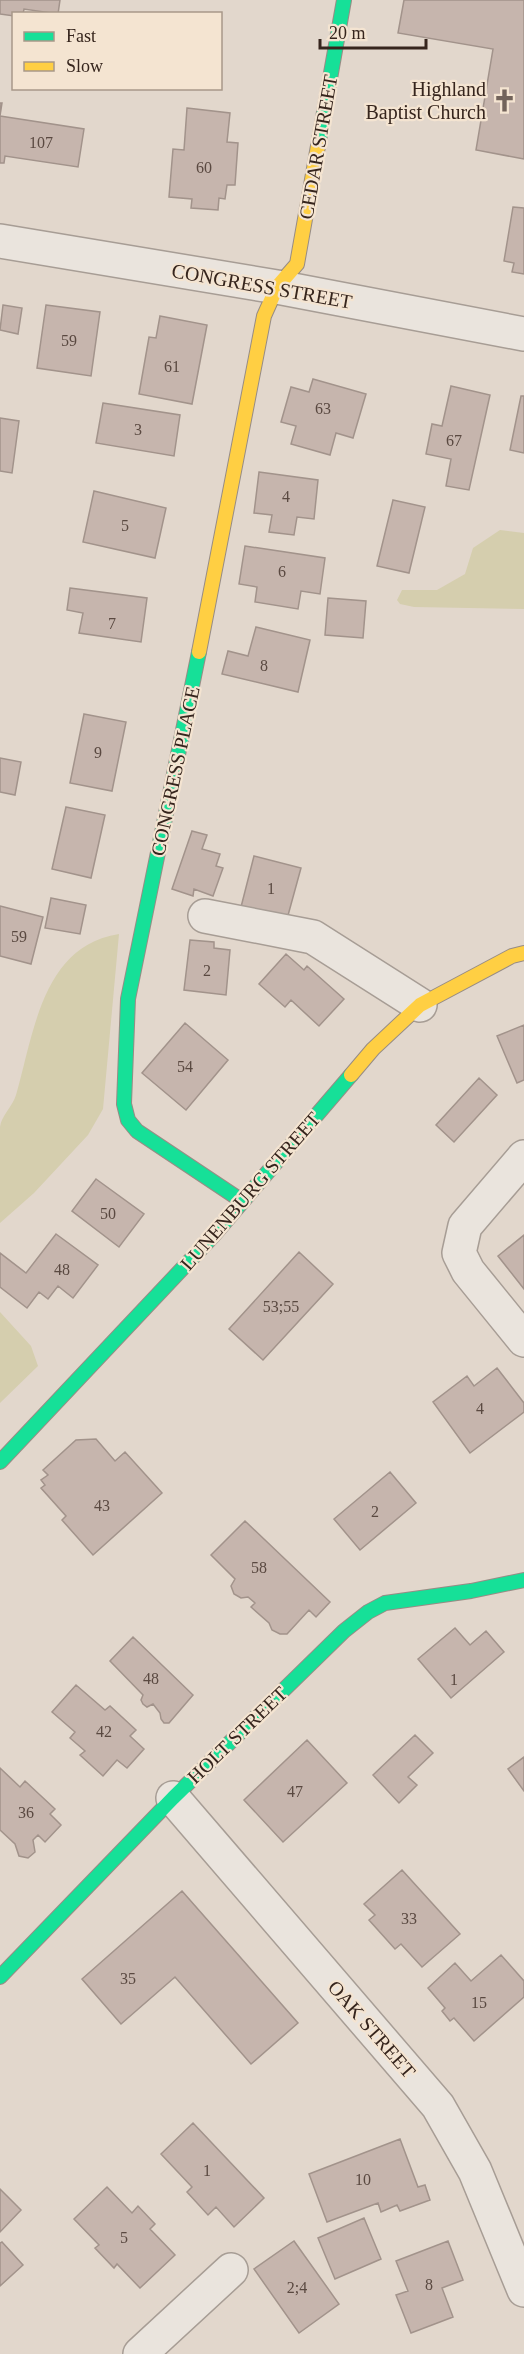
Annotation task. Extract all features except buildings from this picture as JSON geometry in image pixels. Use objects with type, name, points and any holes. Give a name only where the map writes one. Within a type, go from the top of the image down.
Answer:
[{"type":"street","name":"CEDAR STREET","points":[[277,287],[297,264],[344,0]]},
{"type":"street","name":"CONGRESS STREET","points":[[0,241],[277,287],[524,334]]},
{"type":"street","name":"CONGRESS PLACE","points":[[242,1201],[137,1131],[128,1120],[124,1104],[124,1087],[128,999],[193,684],[264,316],[277,287]]},
{"type":"street","points":[[205,916],[313,937],[420,1005]]},
{"type":"street","name":"LUNENBURG STREET","points":[[0,1462],[213,1236],[373,1049],[420,1005],[512,956],[524,953]]},
{"type":"street","points":[[524,1157],[465,1226],[459,1253],[474,1278],[524,1340]]},
{"type":"street","name":"HOLT STREET","points":[[0,1977],[172,1798],[344,1631],[368,1612],[385,1603],[524,1581]]},
{"type":"street","name":"OAK STREET","points":[[172,1798],[438,2106],[475,2171],[524,2290]]},
{"type":"street","points":[[140,2354],[231,2270]]},
{"type":"shaded area","points":[[500,530],[524,533],[524,609],[414,607],[400,604],[397,600],[402,590],[437,590],[465,574],[473,548]]},
{"type":"shaded area","points":[[119,934],[103,1109],[88,1135],[34,1193],[0,1223],[0,1127],[16,1095],[36,1020],[45,996],[57,974],[73,956],[93,942]]},
{"type":"shaded area","points":[[0,1312],[31,1346],[38,1366],[0,1403]]},
{"type":"traffic: fast","points":[[318,146],[344,0]]},
{"type":"traffic: fast","points":[[199,652],[128,999],[124,1104],[128,1120],[137,1131],[242,1201]]},
{"type":"traffic: fast","points":[[0,1462],[213,1236],[351,1075]]},
{"type":"traffic: fast","points":[[0,1977],[173,1798],[344,1631],[368,1612],[385,1603],[471,1591],[524,1580]]},
{"type":"traffic: slow","points":[[199,652],[264,316],[277,287],[297,264],[318,146]]},
{"type":"traffic: slow","points":[[351,1075],[373,1049],[420,1005],[512,956],[524,953]]},
{"type":"place","name":"Highland Baptist Church","points":[[504,100]]}]
